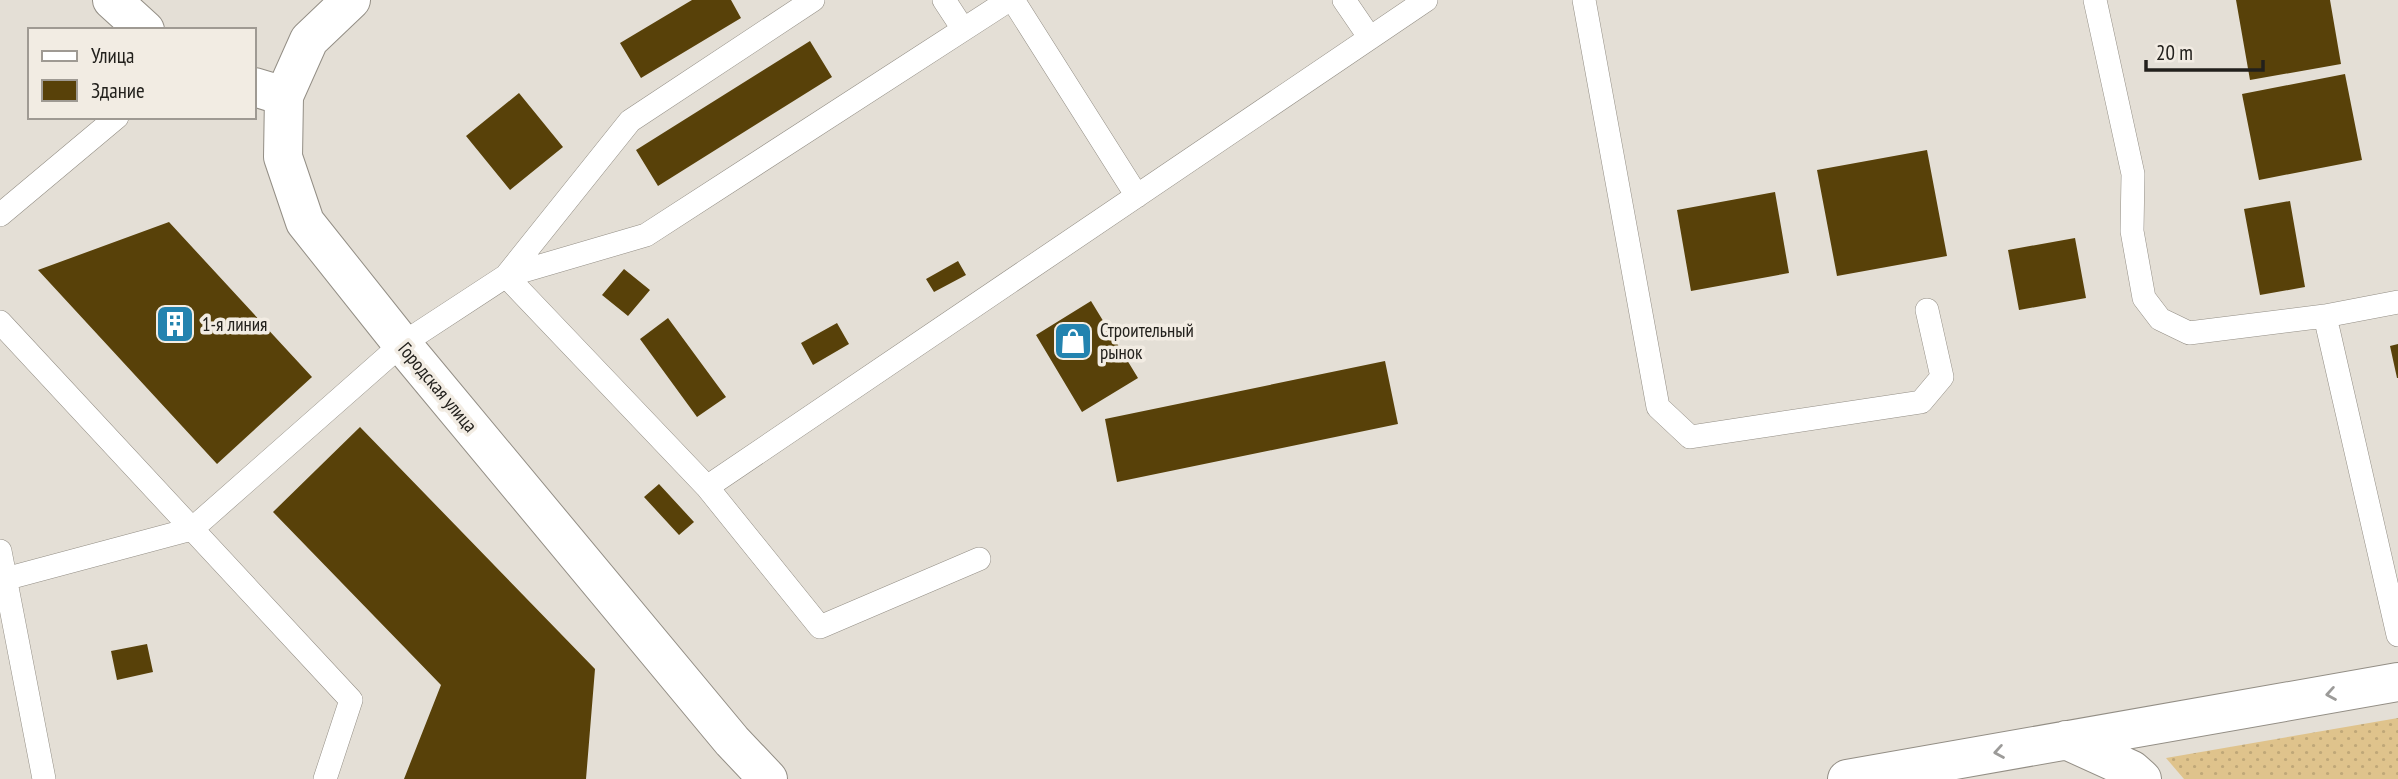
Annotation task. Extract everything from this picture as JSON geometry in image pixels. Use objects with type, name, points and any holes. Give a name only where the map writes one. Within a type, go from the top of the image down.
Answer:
[{"type":"street","points":[[112,0],[143,28]]},
{"type":"street","name":"Городская улица","points":[[351,0],[309,40],[269,91],[284,157],[305,222],[401,344],[732,741]]},
{"type":"street","points":[[1847,779],[2398,682]]},
{"type":"street","points":[[2066,740],[2132,770],[2142,779]]},
{"type":"street","points":[[732,741],[750,779]]},
{"type":"street","points":[[732,741],[768,779]]},
{"type":"lane","points":[[506,276],[630,121],[813,0]]},
{"type":"lane","points":[[944,0],[963,29]]},
{"type":"lane","points":[[5,579],[192,529],[401,344],[506,276],[646,235],[1011,0],[1137,196]]},
{"type":"lane","points":[[1344,0],[1370,38]]},
{"type":"lane","points":[[707,487],[1426,0]]},
{"type":"lane","points":[[1584,0],[1658,407],[1690,436],[1921,402],[1942,377],[1927,310]]},
{"type":"lane","points":[[2095,0],[2133,174],[2132,231],[2144,298],[2160,319],[2189,334],[2325,316],[2398,302]]},
{"type":"lane","points":[[0,215],[115,119]]},
{"type":"lane","points":[[506,276],[707,487],[820,627],[979,559]]},
{"type":"lane","points":[[2325,316],[2398,635]]},
{"type":"lane","points":[[0,322],[351,700],[325,779]]},
{"type":"lane","points":[[0,551],[44,779]]},
{"type":"shaded area","points":[[2398,718],[2398,779],[2184,779],[2166,758]]},
{"type":"building","points":[[692,0],[731,0],[741,18],[641,78],[620,43]]},
{"type":"building","points":[[2236,0],[2330,0],[2341,64],[2250,80]]},
{"type":"building","points":[[810,41],[832,77],[658,186],[636,150]]},
{"type":"building","points":[[2345,74],[2362,160],[2259,180],[2242,94]]},
{"type":"building","points":[[519,93],[563,147],[510,190],[466,136]]},
{"type":"building","points":[[1927,150],[1947,256],[1837,276],[1817,170]]},
{"type":"building","points":[[1775,192],[1789,273],[1691,291],[1677,210]]},
{"type":"building","points":[[2290,201],[2305,287],[2260,295],[2244,209]]},
{"type":"building","name":"1-я линия","points":[[169,222],[312,377],[217,464],[38,270]]},
{"type":"building","points":[[2075,238],[2086,298],[2019,310],[2008,250]]},
{"type":"building","points":[[958,261],[966,275],[934,292],[926,279]]},
{"type":"building","points":[[624,269],[650,290],[628,316],[602,295]]},
{"type":"building","points":[[1091,301],[1138,378],[1082,412],[1036,335]]},
{"type":"building","points":[[668,318],[726,397],[697,417],[640,339]]},
{"type":"building","points":[[837,323],[849,344],[813,365],[801,343]]},
{"type":"building","points":[[2398,344],[2398,378],[2397,378],[2390,346]]},
{"type":"building","points":[[1385,361],[1398,424],[1117,482],[1105,419]]},
{"type":"building","points":[[360,427],[595,669],[586,779],[404,779],[441,685],[273,512]]},
{"type":"building","points":[[659,484],[694,522],[679,535],[644,497]]},
{"type":"building","points":[[147,644],[153,672],[117,680],[111,651]]},
{"type":"place","name":"1-я линия","points":[[175,324]]},
{"type":"place","name":"Строительный рынок","points":[[1073,341]]}]
